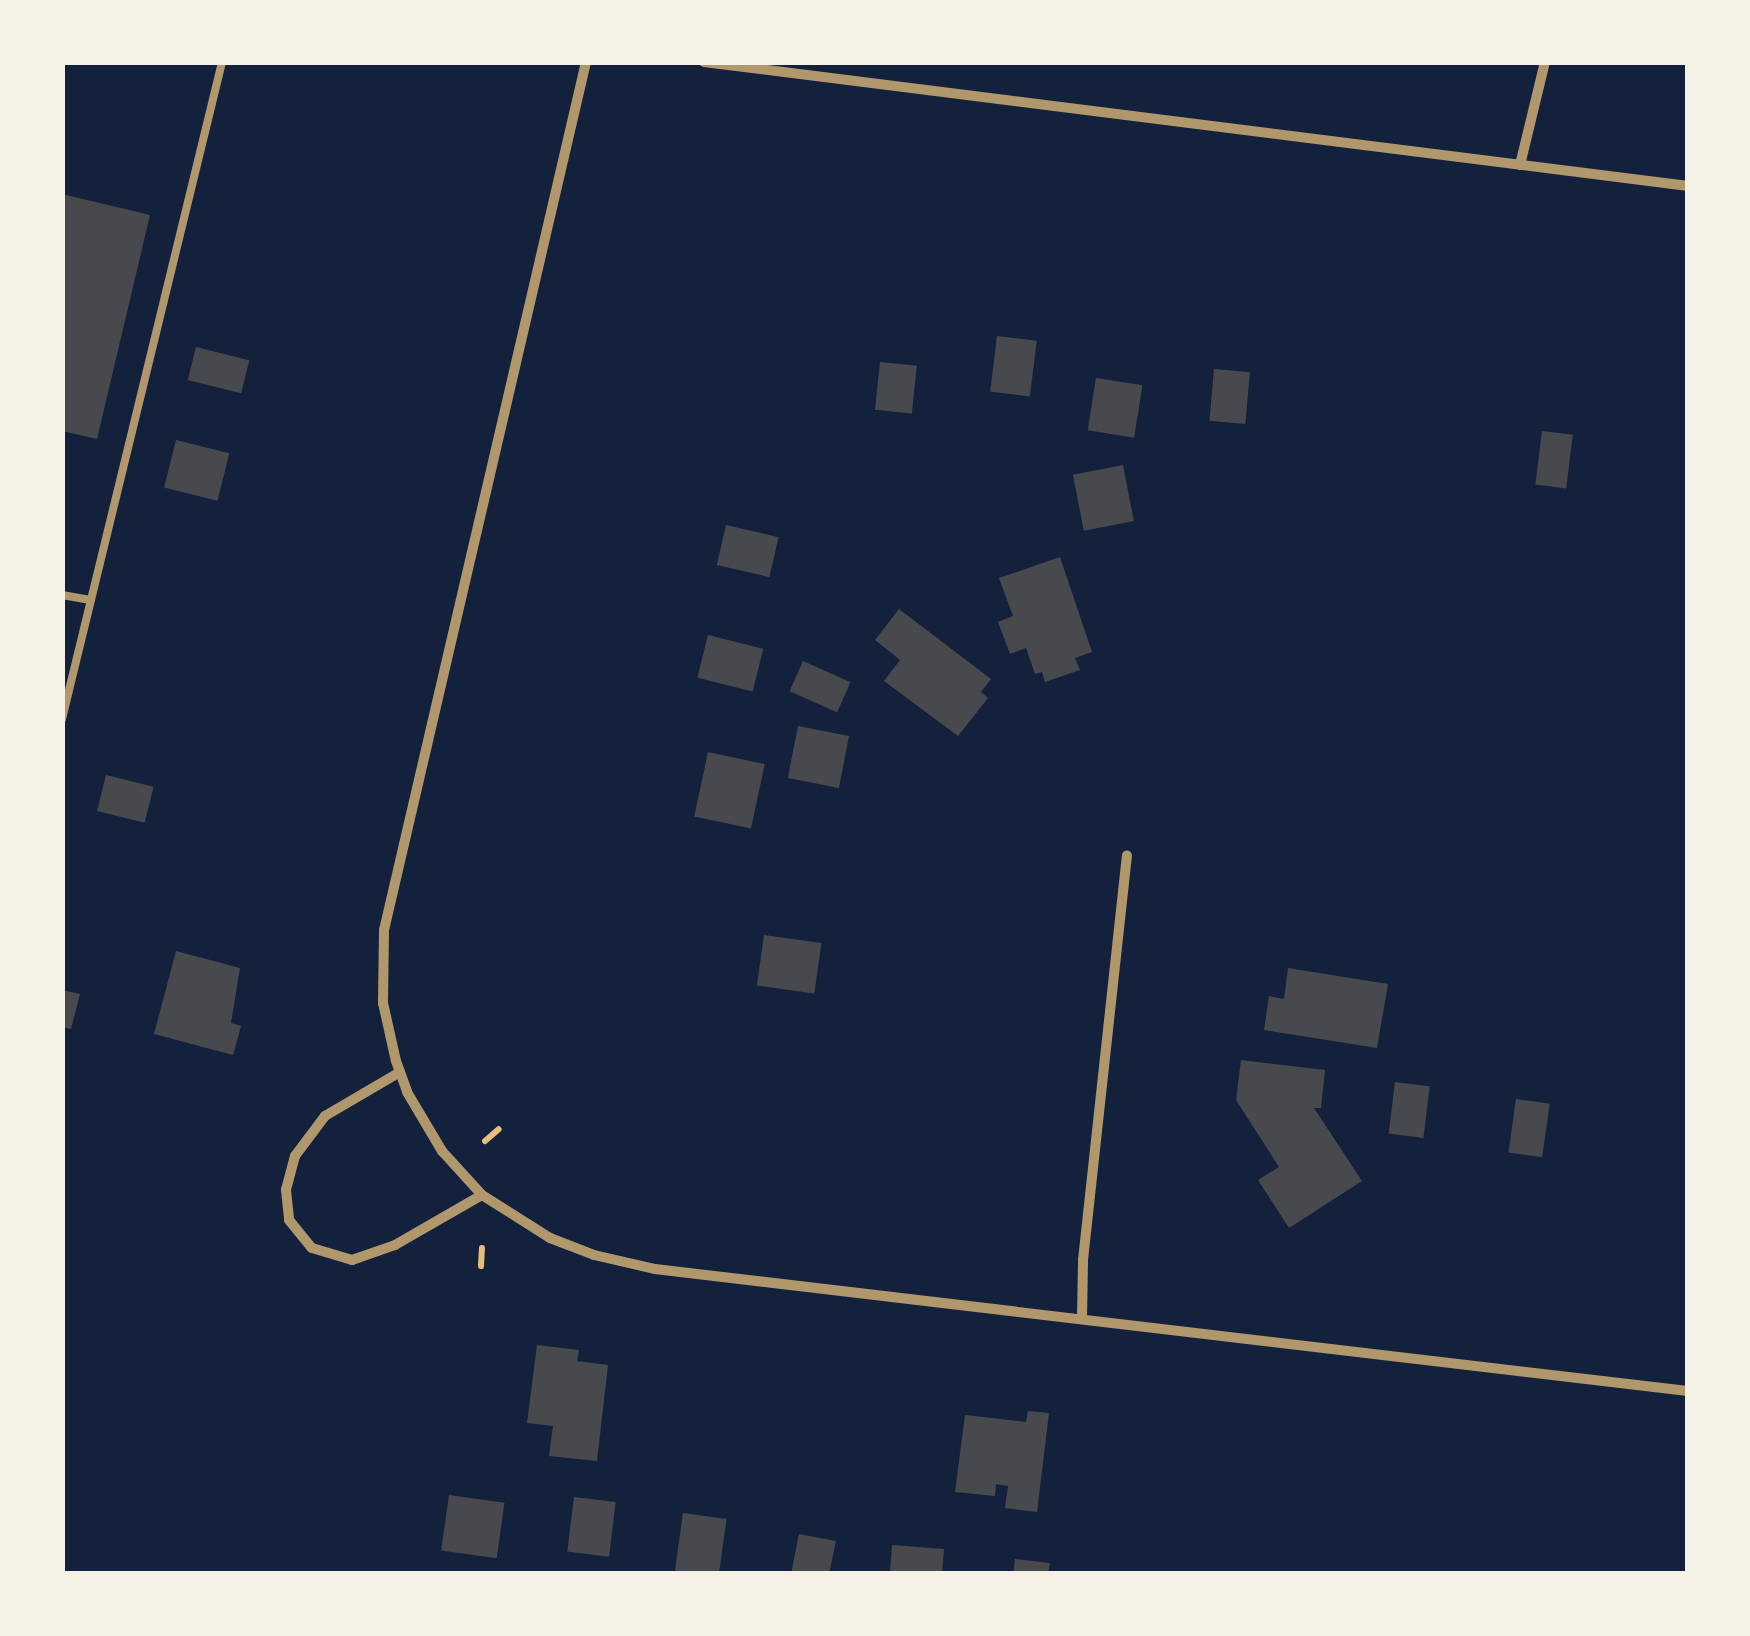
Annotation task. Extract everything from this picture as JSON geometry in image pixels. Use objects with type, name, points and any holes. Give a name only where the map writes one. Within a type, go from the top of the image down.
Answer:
[{"type":"street","points":[[586,62],[384,930],[382,1004],[400,1072],[442,1151],[482,1195],[550,1238],[655,1269],[1688,1391]]},
{"type":"street","points":[[704,62],[1688,186]]},
{"type":"street","points":[[1520,165],[1545,62]]},
{"type":"street","points":[[1082,1319],[1083,1260],[1127,855]]},
{"type":"street","points":[[400,1072],[325,1116],[295,1156],[286,1190],[289,1220],[312,1248],[352,1260],[395,1245],[482,1195]]},
{"type":"lane","points":[[62,719],[222,62]]},
{"type":"lane","points":[[62,595],[91,600]]},
{"type":"path","points":[[485,1141],[498,1130]]},
{"type":"path","points":[[481,1266],[482,1248]]},
{"type":"building","points":[[62,194],[150,215],[97,439],[62,431]]},
{"type":"building","points":[[997,336],[1037,341],[1030,396],[990,392]]},
{"type":"building","points":[[196,347],[249,360],[241,393],[188,380]]},
{"type":"building","points":[[880,362],[917,366],[912,414],[875,410]]},
{"type":"building","points":[[1214,369],[1250,372],[1245,424],[1209,421]]},
{"type":"building","points":[[1096,378],[1142,385],[1134,438],[1088,430]]},
{"type":"building","points":[[1542,431],[1573,435],[1566,488],[1535,485]]},
{"type":"building","points":[[176,440],[229,453],[218,501],[164,488]]},
{"type":"building","points":[[1123,465],[1134,521],[1084,531],[1073,475]]},
{"type":"building","points":[[726,525],[779,537],[769,577],[717,565]]},
{"type":"building","points":[[1060,557],[1092,652],[1075,658],[1080,670],[1045,682],[1042,672],[1035,674],[1026,648],[1010,654],[998,622],[1013,616],[999,578]]},
{"type":"building","points":[[899,609],[991,679],[981,692],[988,698],[958,736],[884,681],[900,660],[875,640]]},
{"type":"building","points":[[708,635],[763,649],[753,691],[697,678]]},
{"type":"building","points":[[803,661],[851,682],[837,712],[790,691]]},
{"type":"building","points":[[798,726],[849,736],[839,788],[788,778]]},
{"type":"building","points":[[708,752],[765,764],[751,829],[694,817]]},
{"type":"building","points":[[106,775],[154,787],[145,823],[97,811]]},
{"type":"building","points":[[764,935],[821,943],[814,994],[757,986]]},
{"type":"building","points":[[176,951],[240,968],[231,1023],[241,1026],[233,1055],[154,1034]]},
{"type":"building","points":[[1288,968],[1388,984],[1377,1048],[1264,1030],[1269,996],[1284,999]]},
{"type":"building","points":[[62,990],[80,994],[71,1029],[62,1027]]},
{"type":"building","points":[[1241,1060],[1325,1070],[1321,1108],[1314,1108],[1362,1181],[1289,1228],[1258,1180],[1279,1167],[1236,1100]]},
{"type":"building","points":[[1395,1082],[1430,1086],[1423,1138],[1389,1134]]},
{"type":"building","points":[[1516,1099],[1550,1104],[1542,1157],[1508,1152]]},
{"type":"building","points":[[537,1345],[579,1350],[577,1361],[608,1365],[597,1461],[549,1456],[553,1426],[527,1423]]},
{"type":"building","points":[[1028,1411],[1049,1413],[1037,1512],[1005,1508],[1008,1486],[996,1484],[995,1496],[955,1492],[965,1415],[1026,1422]]},
{"type":"building","points":[[449,1495],[504,1503],[497,1558],[441,1550]]},
{"type":"building","points":[[574,1497],[616,1502],[609,1557],[567,1552]]},
{"type":"building","points":[[683,1513],[727,1519],[719,1574],[675,1570]]},
{"type":"building","points":[[799,1534],[836,1541],[829,1574],[791,1574]]},
{"type":"building","points":[[892,1545],[944,1549],[942,1574],[890,1574]]},
{"type":"building","points":[[1015,1559],[1050,1563],[1048,1574],[1013,1574]]}]
